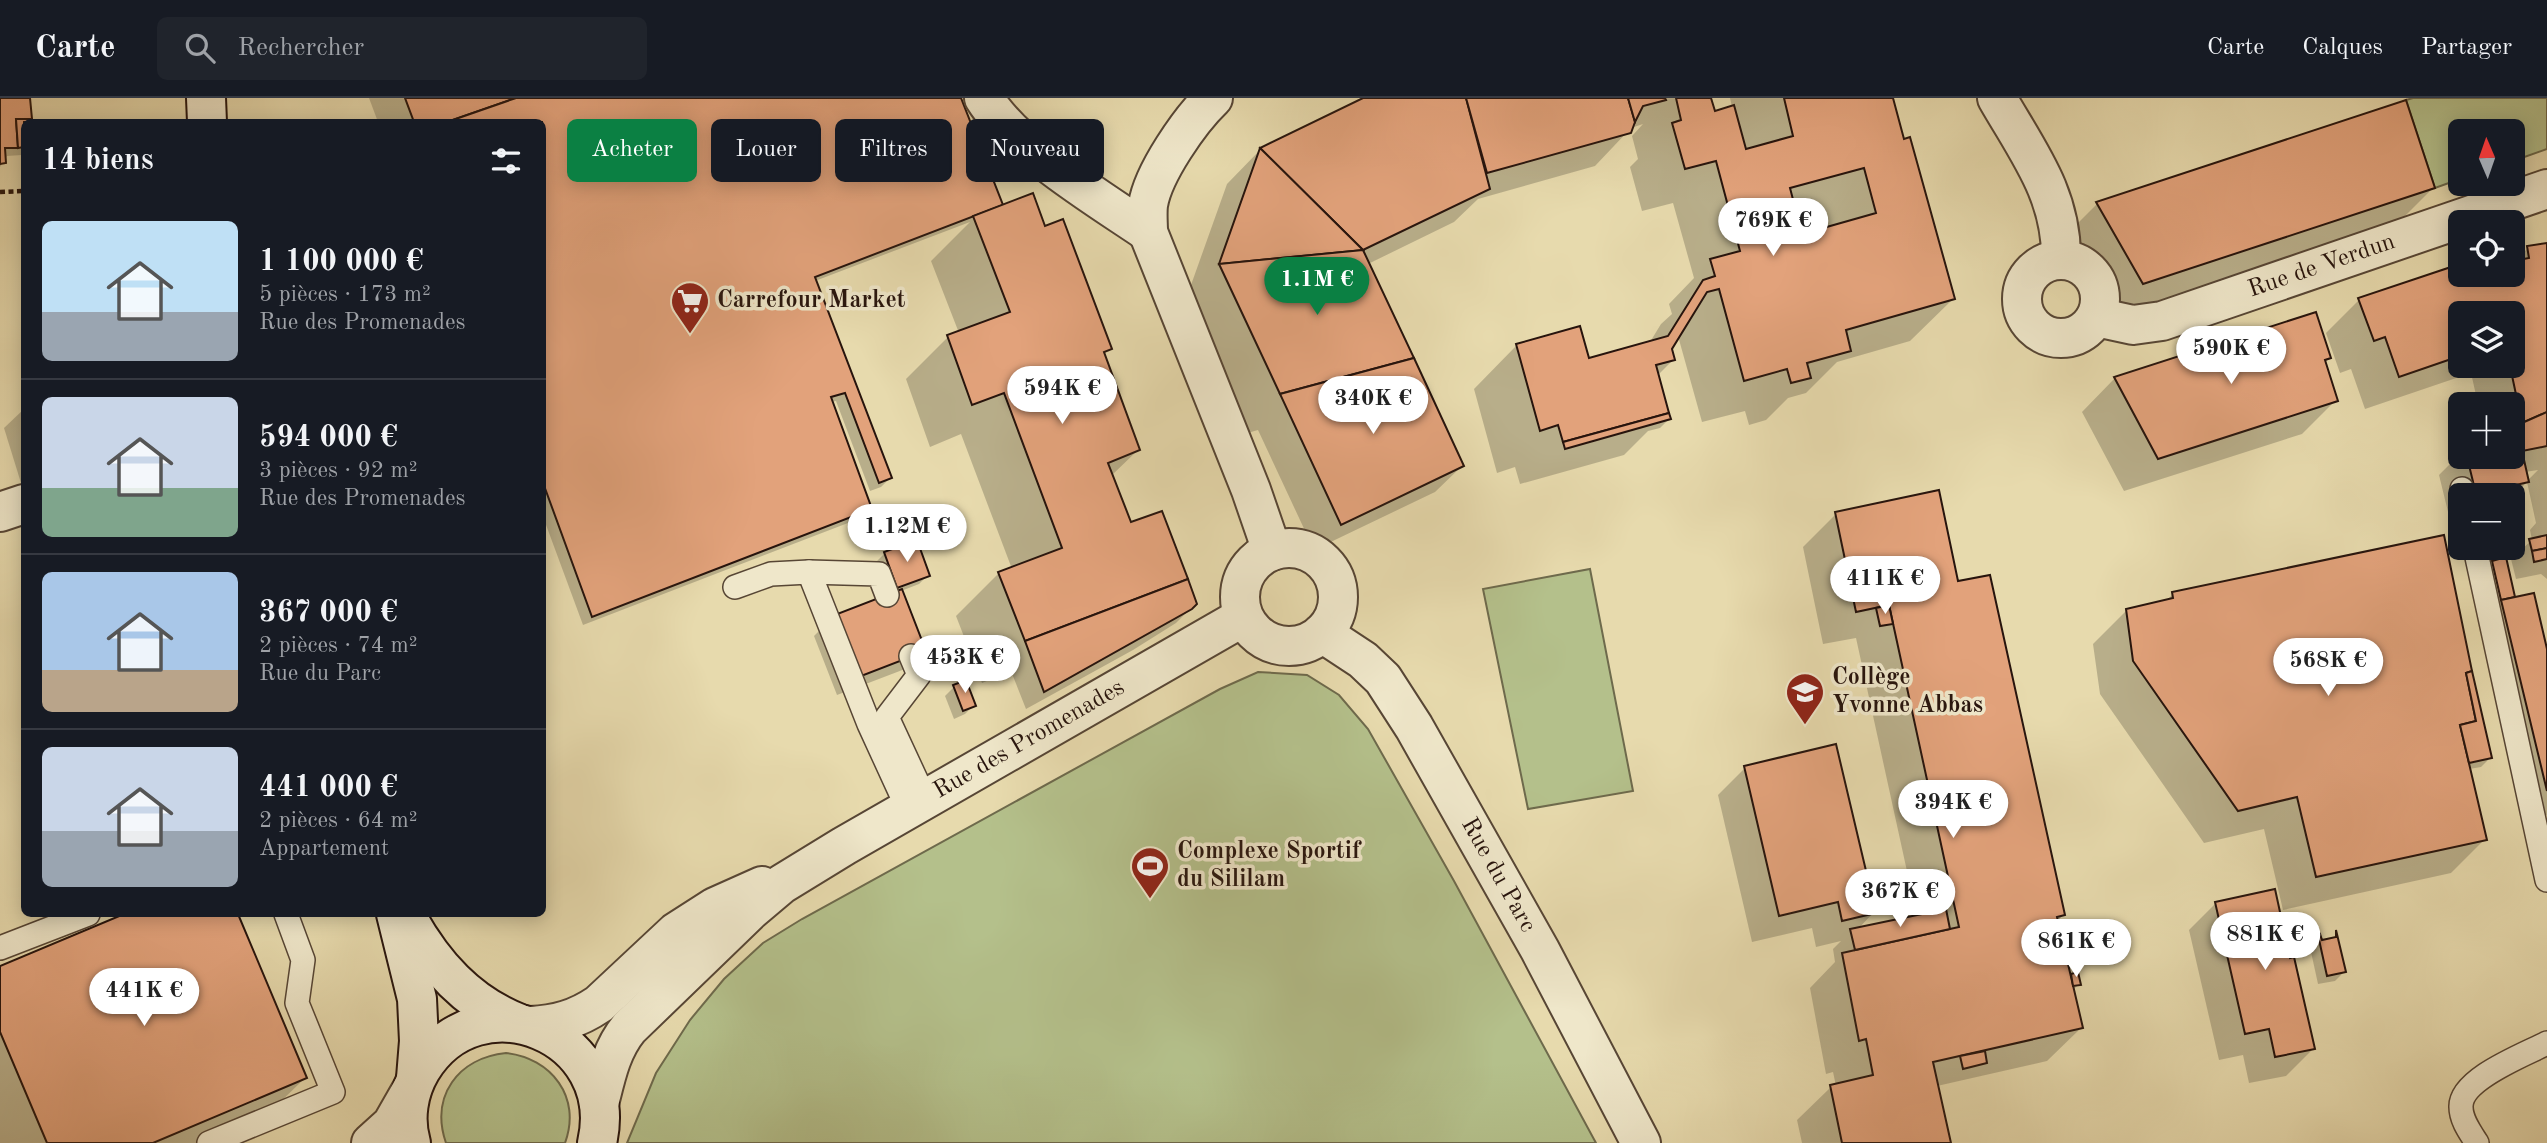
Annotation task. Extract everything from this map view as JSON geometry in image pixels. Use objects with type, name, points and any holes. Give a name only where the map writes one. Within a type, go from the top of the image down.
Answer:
[{"type":"street","points":[[205,98],[207,119]]},
{"type":"street","points":[[984,98],[996,116],[1015,134],[1070,178],[1148,232]]},
{"type":"street","points":[[1213,98],[1199,112],[1159,176],[1148,204],[1148,232],[1251,489],[1272,551]]},
{"type":"street","points":[[1997,98],[2053,200],[2060,230],[2061,260]]},
{"type":"street","name":"Rue de Verdun","points":[[2096,317],[2133,325],[2162,321],[2547,189]]},
{"type":"street","points":[[2061,260],[2076,263],[2095,278],[2100,302],[2096,317],[2083,332],[2065,338],[2046,336],[2025,316],[2021,296],[2028,278],[2042,264],[2061,260]]},
{"type":"street","points":[[0,512],[21,505]]},
{"type":"street","points":[[1289,547],[1306,551],[1321,559],[1338,587],[1338,604],[1332,621],[1322,633],[1309,642],[1294,646],[1278,645],[1264,640],[1252,630],[1243,617],[1239,601],[1244,578],[1258,558],[1272,551],[1289,547]]},
{"type":"street","name":"Rue des Promenades","points":[[599,1104],[611,1059],[629,1028],[768,895],[815,863],[1243,617]]},
{"type":"street","name":"Rue du Parc","points":[[1322,633],[1363,660],[1382,679],[1414,727],[1540,950],[1641,1143]]},
{"type":"street","name":"Rue des Promenades","points":[[414,1083],[430,1057],[458,1034],[493,1023],[553,1025],[586,1013],[676,932],[698,917],[815,863]]},
{"type":"street","points":[[397,917],[417,999],[419,1041],[408,1113],[411,1143]]},
{"type":"street","points":[[407,917],[423,946],[460,989],[481,1006],[554,1037],[575,1054],[591,1078],[599,1104],[597,1143]]},
{"type":"street","points":[[371,1143],[393,1124],[414,1083]]},
{"type":"lane","points":[[2478,560],[2547,880]]},
{"type":"lane","points":[[809,572],[869,724],[917,804]]},
{"type":"lane","points":[[735,587],[771,574],[878,574],[887,595]]},
{"type":"lane","points":[[911,656],[919,674],[887,717],[917,804]]},
{"type":"lane","points":[[0,948],[80,917]]},
{"type":"lane","points":[[209,1143],[333,1092],[298,1003],[303,960],[287,917]]},
{"type":"lane","points":[[2477,1143],[2461,1110],[2466,1090],[2480,1078],[2547,1043]]},
{"type":"path","points":[[0,192],[21,191]]},
{"type":"green space","points":[[2547,98],[2547,149],[2525,157],[2525,119],[2448,119],[2448,183],[2435,188],[2406,100]]},
{"type":"green space","points":[[1590,569],[1633,791],[1528,809],[1483,589]]},
{"type":"green space","name":"Complexe Sportif du Sililam","points":[[1258,672],[1307,675],[1339,695],[1368,729],[1596,1143],[627,1143],[656,1073],[690,1020],[724,979],[763,943],[1220,689]]},
{"type":"green space","points":[[506,1053],[537,1063],[559,1083],[569,1110],[565,1143],[446,1143],[442,1110],[445,1095],[452,1082],[474,1063],[489,1056]]},
{"type":"building","points":[[0,98],[30,98],[32,119],[16,119],[18,148],[5,148],[6,163],[0,164]]},
{"type":"building","points":[[405,98],[516,98],[456,119],[413,119]]},
{"type":"building","name":"Carrefour Market","points":[[516,98],[961,98],[969,119],[966,119],[966,182],[994,182],[1003,205],[815,277],[892,478],[879,483],[845,393],[831,397],[872,509],[592,617],[546,491],[546,119],[456,119]]},
{"type":"building","points":[[1363,98],[1466,98],[1490,189],[1363,250],[1260,148]]},
{"type":"building","points":[[1466,98],[1628,98],[1635,122],[1631,133],[1487,173]]},
{"type":"building","points":[[1628,98],[1666,100],[1643,106],[1635,122]]},
{"type":"building","points":[[1676,98],[1711,98],[1715,111],[1734,105],[1746,149],[1793,136],[1784,98],[1893,98],[1904,139],[1910,137],[1955,299],[1846,330],[1851,351],[1807,363],[1811,378],[1791,383],[1787,369],[1744,381],[1719,289],[1707,292],[1672,349],[1675,360],[1656,365],[1669,413],[1563,442],[1558,425],[1540,431],[1516,344],[1580,326],[1589,358],[1668,336],[1703,280],[1715,276],[1710,259],[1740,251],[1716,161],[1685,169],[1672,123],[1681,120]],"holes":[[[1864,168],[1876,213],[1802,234],[1790,188]]]},
{"type":"building","points":[[2406,100],[2435,188],[2143,284],[2096,202]]},
{"type":"building","points":[[16,119],[21,119],[21,148],[18,148]]},
{"type":"building","points":[[1260,148],[1363,250],[1219,264]]},
{"type":"building","points":[[1033,193],[1045,226],[1063,219],[1112,349],[1104,352],[1140,450],[1108,463],[1131,522],[1162,511],[1188,579],[1025,641],[998,572],[1062,548],[1004,393],[972,405],[947,335],[1010,312],[973,216]]},
{"type":"building","points":[[2547,243],[2547,412],[2525,422],[2525,392],[2515,392],[2513,378],[2525,378],[2525,301],[2448,301],[2448,360],[2399,377],[2385,337],[2374,341],[2358,298],[2448,268],[2448,287],[2525,287],[2525,259],[2529,258],[2527,246]]},
{"type":"building","points":[[1363,250],[1414,358],[1280,394],[1219,264]]},
{"type":"building","points":[[2316,312],[2331,358],[2325,360],[2338,401],[2158,459],[2114,377]]},
{"type":"building","points":[[1414,358],[1464,466],[1341,525],[1280,394]]},
{"type":"building","points":[[2547,412],[2547,446],[2525,450],[2525,422]]},
{"type":"building","points":[[1669,413],[1671,419],[1565,449],[1563,442]]},
{"type":"building","points":[[2525,464],[2529,482],[2525,483],[2473,483],[2470,469],[2525,469]]},
{"type":"building","points":[[1939,490],[1958,581],[1990,575],[2065,915],[2057,917],[2083,1028],[1933,1062],[1951,1143],[1842,1143],[1830,1085],[1873,1075],[1866,1039],[1859,1041],[1842,953],[1959,927],[1889,605],[1856,612],[1835,512]]},
{"type":"building","points":[[2444,535],[2472,671],[2466,673],[2476,721],[2460,725],[2487,840],[2316,877],[2297,797],[2238,811],[2133,661],[2126,609],[2173,598],[2172,592]]},
{"type":"building","points":[[2547,535],[2547,548],[2532,551],[2529,539]]},
{"type":"building","points":[[917,540],[930,576],[897,588],[884,552]]},
{"type":"building","points":[[2547,548],[2547,559],[2534,562],[2532,551]]},
{"type":"building","points":[[2507,560],[2515,597],[2501,600],[2492,561]]},
{"type":"building","points":[[1188,579],[1197,604],[1192,609],[1044,692],[1025,641]]},
{"type":"building","points":[[902,589],[926,651],[856,678],[832,616]]},
{"type":"building","points":[[2534,593],[2547,649],[2547,791],[2501,600]]},
{"type":"building","points":[[1889,605],[1893,624],[1880,626],[1876,608]]},
{"type":"building","points":[[2472,671],[2492,758],[2469,763],[2460,725],[2476,721],[2466,673]]},
{"type":"building","points":[[966,680],[976,706],[963,711],[953,685]]},
{"type":"building","points":[[1836,744],[1876,913],[1842,921],[1838,902],[1779,916],[1744,766]]},
{"type":"building","points":[[2275,889],[2290,958],[2294,957],[2315,1049],[2275,1057],[2269,1029],[2245,1034],[2215,902]]},
{"type":"building","points":[[1946,909],[1950,929],[1855,950],[1850,929]]},
{"type":"building","points":[[117,917],[239,917],[307,1078],[153,1143],[47,1143],[0,1032],[0,966]]},
{"type":"building","points":[[2336,930],[2346,972],[2327,976],[2318,935],[2320,934],[2322,940],[2336,937]]},
{"type":"building","points":[[2078,972],[2081,985],[2073,986],[2071,974]]},
{"type":"building","points":[[1985,1051],[1987,1063],[1963,1069],[1960,1056]]},
{"type":"place","name":"Carrefour Market","points":[[690,335]]},
{"type":"place","name":"Collège Yvonne Abbas","points":[[1805,726]]},
{"type":"place","name":"Complexe Sportif du Sililam","points":[[1150,900]]}]
